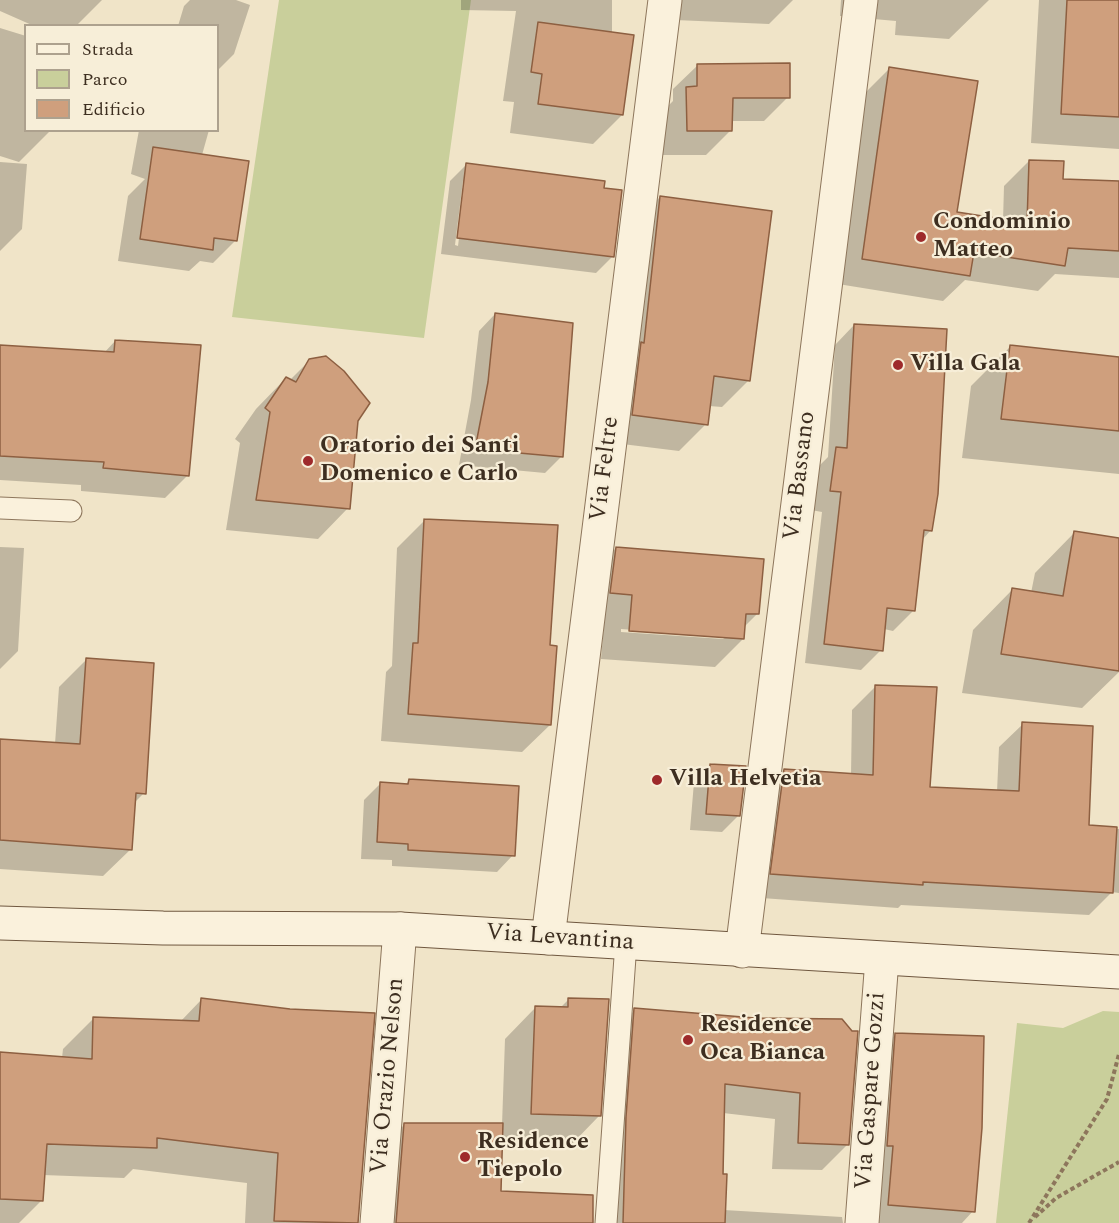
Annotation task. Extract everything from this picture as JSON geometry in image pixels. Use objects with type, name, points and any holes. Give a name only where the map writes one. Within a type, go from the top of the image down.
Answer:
[{"type":"street","name":"Via Feltre","points":[[548,938],[665,0]]},
{"type":"street","name":"Via Bassano","points":[[742,951],[861,0]]},
{"type":"street","name":"Via Levantina","points":[[0,923],[163,928],[400,929],[1119,972]]},
{"type":"street","name":"Via Orazio Nelson","points":[[377,1223],[400,929]]},
{"type":"street","name":"Via Gaspare Gozzi","points":[[862,1223],[882,959]]},
{"type":"lane","points":[[0,508],[71,511]]},
{"type":"lane","points":[[606,1223],[626,943]]},
{"type":"path","points":[[1029,1222],[1107,1099],[1119,1054]]},
{"type":"path","points":[[1029,1222],[1056,1198],[1119,1162]]},
{"type":"green space","points":[[279,0],[471,0],[424,338],[232,317]]},
{"type":"green space","points":[[1103,1011],[1119,1012],[1119,1223],[996,1223],[1017,1023],[1063,1028]]},
{"type":"building","points":[[1067,0],[1119,0],[1119,117],[1061,114]]},
{"type":"building","points":[[538,22],[634,35],[623,115],[538,104],[542,74],[531,72]]},
{"type":"building","points":[[790,63],[790,98],[733,98],[732,131],[687,131],[686,87],[697,86],[697,64]]},
{"type":"building","points":[[889,67],[978,81],[957,212],[1027,223],[1029,160],[1064,161],[1063,179],[1119,181],[1119,251],[1068,248],[1065,266],[974,252],[970,276],[862,259]]},
{"type":"building","points":[[153,147],[249,161],[237,241],[214,238],[213,250],[140,239]]},
{"type":"building","points":[[466,163],[605,181],[604,188],[622,190],[614,257],[457,238]]},
{"type":"building","points":[[660,196],[772,211],[750,381],[714,376],[708,425],[632,415],[641,342],[644,343]]},
{"type":"building","points":[[495,313],[573,323],[563,457],[475,449],[488,382]]},
{"type":"building","points":[[854,324],[947,329],[938,494],[932,531],[924,530],[915,611],[887,608],[883,651],[824,644],[841,492],[830,491],[836,447],[847,448]]},
{"type":"building","points":[[115,340],[201,345],[189,476],[103,468],[104,462],[0,456],[0,345],[114,352]]},
{"type":"building","points":[[1010,345],[1119,357],[1119,431],[1001,419]]},
{"type":"building","name":"Oratorio dei Santi Domenico e Carlo","points":[[326,356],[344,371],[370,403],[358,421],[350,509],[256,500],[270,412],[265,408],[286,377],[296,382],[309,359]]},
{"type":"building","points":[[424,519],[558,525],[550,645],[557,646],[551,725],[408,714],[413,643],[418,643]]},
{"type":"building","points":[[1074,531],[1119,538],[1119,671],[1001,654],[1012,588],[1063,596]]},
{"type":"building","points":[[616,547],[764,559],[759,614],[746,614],[744,639],[629,631],[632,595],[610,593]]},
{"type":"building","points":[[86,658],[154,663],[146,794],[136,793],[132,850],[0,840],[0,739],[80,744]]},
{"type":"building","points":[[875,685],[937,687],[930,787],[1019,791],[1022,722],[1093,726],[1089,825],[1117,827],[1113,893],[923,882],[923,885],[770,874],[784,769],[873,775]]},
{"type":"building","points":[[710,764],[746,766],[740,816],[706,814]]},
{"type":"building","points":[[409,779],[519,786],[515,856],[408,850],[408,844],[377,842],[380,782],[408,784]]},
{"type":"building","points":[[201,998],[290,1009],[375,1013],[358,1223],[274,1221],[278,1153],[157,1138],[157,1148],[47,1144],[43,1201],[0,1199],[0,1052],[92,1059],[93,1017],[199,1021]]},
{"type":"building","points":[[568,998],[609,999],[601,1116],[531,1114],[535,1006],[568,1007]]},
{"type":"building","points":[[634,1008],[755,1018],[842,1019],[852,1031],[858,1031],[849,1145],[798,1143],[800,1093],[725,1084],[723,1174],[727,1174],[725,1223],[623,1223],[626,1117]]},
{"type":"building","points":[[895,1033],[984,1036],[982,1128],[975,1212],[888,1205],[893,1146],[887,1146]]},
{"type":"building","name":"Residence Tiepolo","points":[[404,1123],[503,1123],[501,1191],[593,1195],[593,1223],[396,1223]]},
{"type":"place","name":"Condominio Matteo","points":[[921,237]]},
{"type":"place","name":"Villa Gala","points":[[898,365]]},
{"type":"place","name":"Oratorio dei Santi Domenico e Carlo","points":[[308,461]]},
{"type":"place","name":"Villa Helvetia","points":[[657,780]]},
{"type":"place","name":"Residence Oca Bianca","points":[[688,1040]]},
{"type":"place","name":"Residence Tiepolo","points":[[465,1157]]}]
